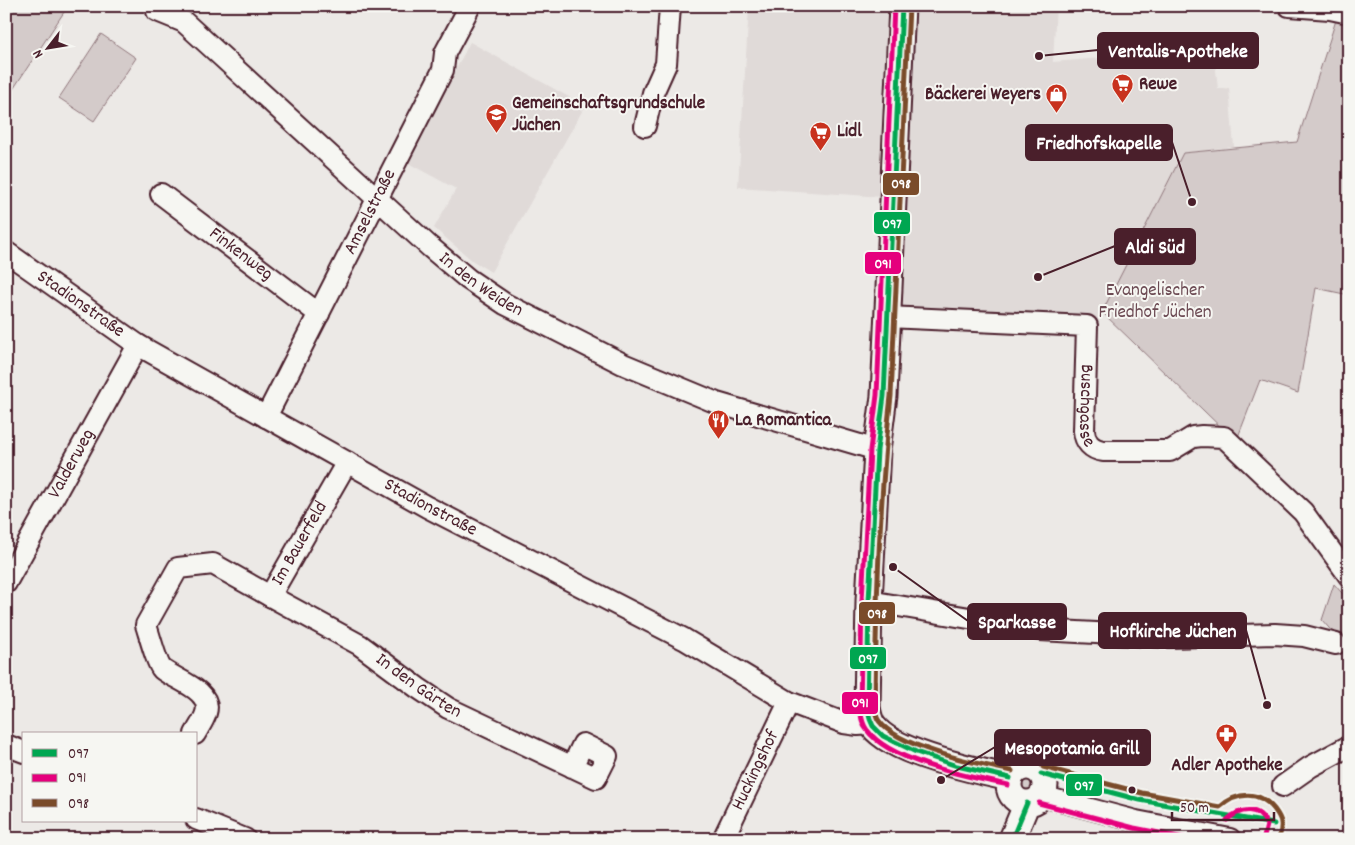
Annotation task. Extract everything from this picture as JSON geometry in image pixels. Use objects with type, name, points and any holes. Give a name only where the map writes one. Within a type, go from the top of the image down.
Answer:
[{"type":"main road","points":[[902,6],[884,396],[878,450],[869,601],[866,700],[868,713],[878,730],[941,761],[1010,778],[1024,767],[1036,769],[1041,774],[1045,786],[1034,799],[1012,839]]},
{"type":"street","name":"In den Weiden","points":[[157,6],[157,11],[184,22],[430,247],[468,279],[506,304],[583,344],[667,383],[716,403],[878,450]]},
{"type":"street","name":"Amselstraße","points":[[266,416],[443,70],[444,57],[470,6]]},
{"type":"street","points":[[645,126],[653,93],[666,64],[670,6]]},
{"type":"street","points":[[1289,6],[1336,9]]},
{"type":"street","name":"Finkenweg","points":[[161,194],[319,314]]},
{"type":"street","name":"Stadionstraße","points":[[6,252],[138,345],[347,462],[468,528],[676,635],[789,702],[844,723],[878,730]]},
{"type":"street","name":"Buschgasse","points":[[887,317],[1087,326],[1084,430],[1085,438],[1089,445],[1103,451],[1170,451],[1193,437],[1224,437],[1303,512],[1349,576]]},
{"type":"street","name":"Valderweg","points":[[6,582],[138,345]]},
{"type":"street","name":"Im Bauerfeld","points":[[196,732],[206,713],[205,698],[195,689],[161,668],[146,625],[178,568],[213,564],[270,596],[347,462]]},
{"type":"street","name":"In den Gärten","points":[[270,596],[360,645],[448,708],[572,767]]},
{"type":"street","points":[[869,601],[1040,630],[1170,637],[1275,634],[1304,636],[1336,644]]},
{"type":"street","name":"Huckingshof","points":[[723,839],[789,702]]},
{"type":"street","points":[[6,745],[22,751]]},
{"type":"street","points":[[1283,786],[1310,767],[1349,746]]},
{"type":"street","points":[[1034,799],[1198,836],[1230,839]]},
{"type":"street","points":[[198,820],[245,839]]},
{"type":"shaded area","points":[[749,6],[1056,6],[1053,62],[1161,53],[1160,45],[1208,41],[1210,61],[1215,61],[1218,89],[1229,88],[1234,147],[1183,153],[1098,320],[892,310],[897,198],[738,187]]},
{"type":"shaded area","name":"Gemeinschaftsgrundschule Jüchen","points":[[470,42],[585,106],[491,272],[473,261],[434,228],[456,189],[408,163]]},
{"type":"green space","points":[[6,6],[68,6],[6,100]]},
{"type":"green space","name":"Evangelischer Friedhof Jüchen","points":[[1336,20],[1349,23],[1349,295],[1316,288],[1298,393],[1260,380],[1236,442],[1102,312],[1183,153],[1297,142]]},
{"type":"green space","points":[[101,34],[136,58],[94,121],[59,98]]},
{"type":"green space","points":[[1334,584],[1349,601],[1349,643],[1335,635],[1322,620]]},
{"type":"green space","points":[[1028,774],[1035,777],[1038,784],[1035,791],[1028,794],[1021,791],[1018,784],[1021,777]]},
{"type":"transit line","name":"091","points":[[894,6],[877,395],[870,450],[862,601],[860,708],[863,723],[867,730],[878,741],[894,751],[953,773],[1008,785]]},
{"type":"transit line","name":"097","points":[[902,6],[884,396],[877,450],[869,601],[867,707],[873,726],[883,736],[916,752],[957,766],[1010,778]]},
{"type":"transit line","name":"098","points":[[909,6],[891,396],[879,551],[875,710],[879,721],[889,731],[921,747],[941,754],[1012,771]]},
{"type":"transit line","name":"098","points":[[1043,767],[1142,793],[1220,807],[1234,798],[1248,795],[1255,796],[1268,803],[1279,816],[1281,825],[1279,839]]},
{"type":"transit line","name":"097","points":[[1041,774],[1140,800],[1274,824]]},
{"type":"transit line","name":"097","points":[[1012,839],[1027,803]]},
{"type":"transit line","name":"091","points":[[1039,803],[1134,828],[1189,839]]},
{"type":"transit line","name":"091","points":[[1227,820],[1243,811],[1254,811],[1264,819],[1267,825],[1264,837]]},
{"type":"place","name":"Ventalis-Apotheke","points":[[1039,56]]},
{"type":"place","name":"Rewe","points":[[1123,104]]},
{"type":"place","name":"Bäckerei Weyers","points":[[1057,114]]},
{"type":"place","name":"Gemeinschaftsgrundschule Jüchen","points":[[496,134]]},
{"type":"place","name":"Lidl","points":[[821,151]]},
{"type":"place","name":"Friedhofskapelle","points":[[1192,202]]},
{"type":"place","name":"Aldi Süd","points":[[1038,277]]},
{"type":"place","name":"La Romantica","points":[[719,440]]},
{"type":"place","name":"Sparkasse","points":[[893,567]]},
{"type":"place","name":"Hofkirche Jüchen","points":[[1267,705]]},
{"type":"place","name":"Adler Apotheke","points":[[1227,754]]},
{"type":"place","name":"Mesopotamia Grill","points":[[941,780]]}]
